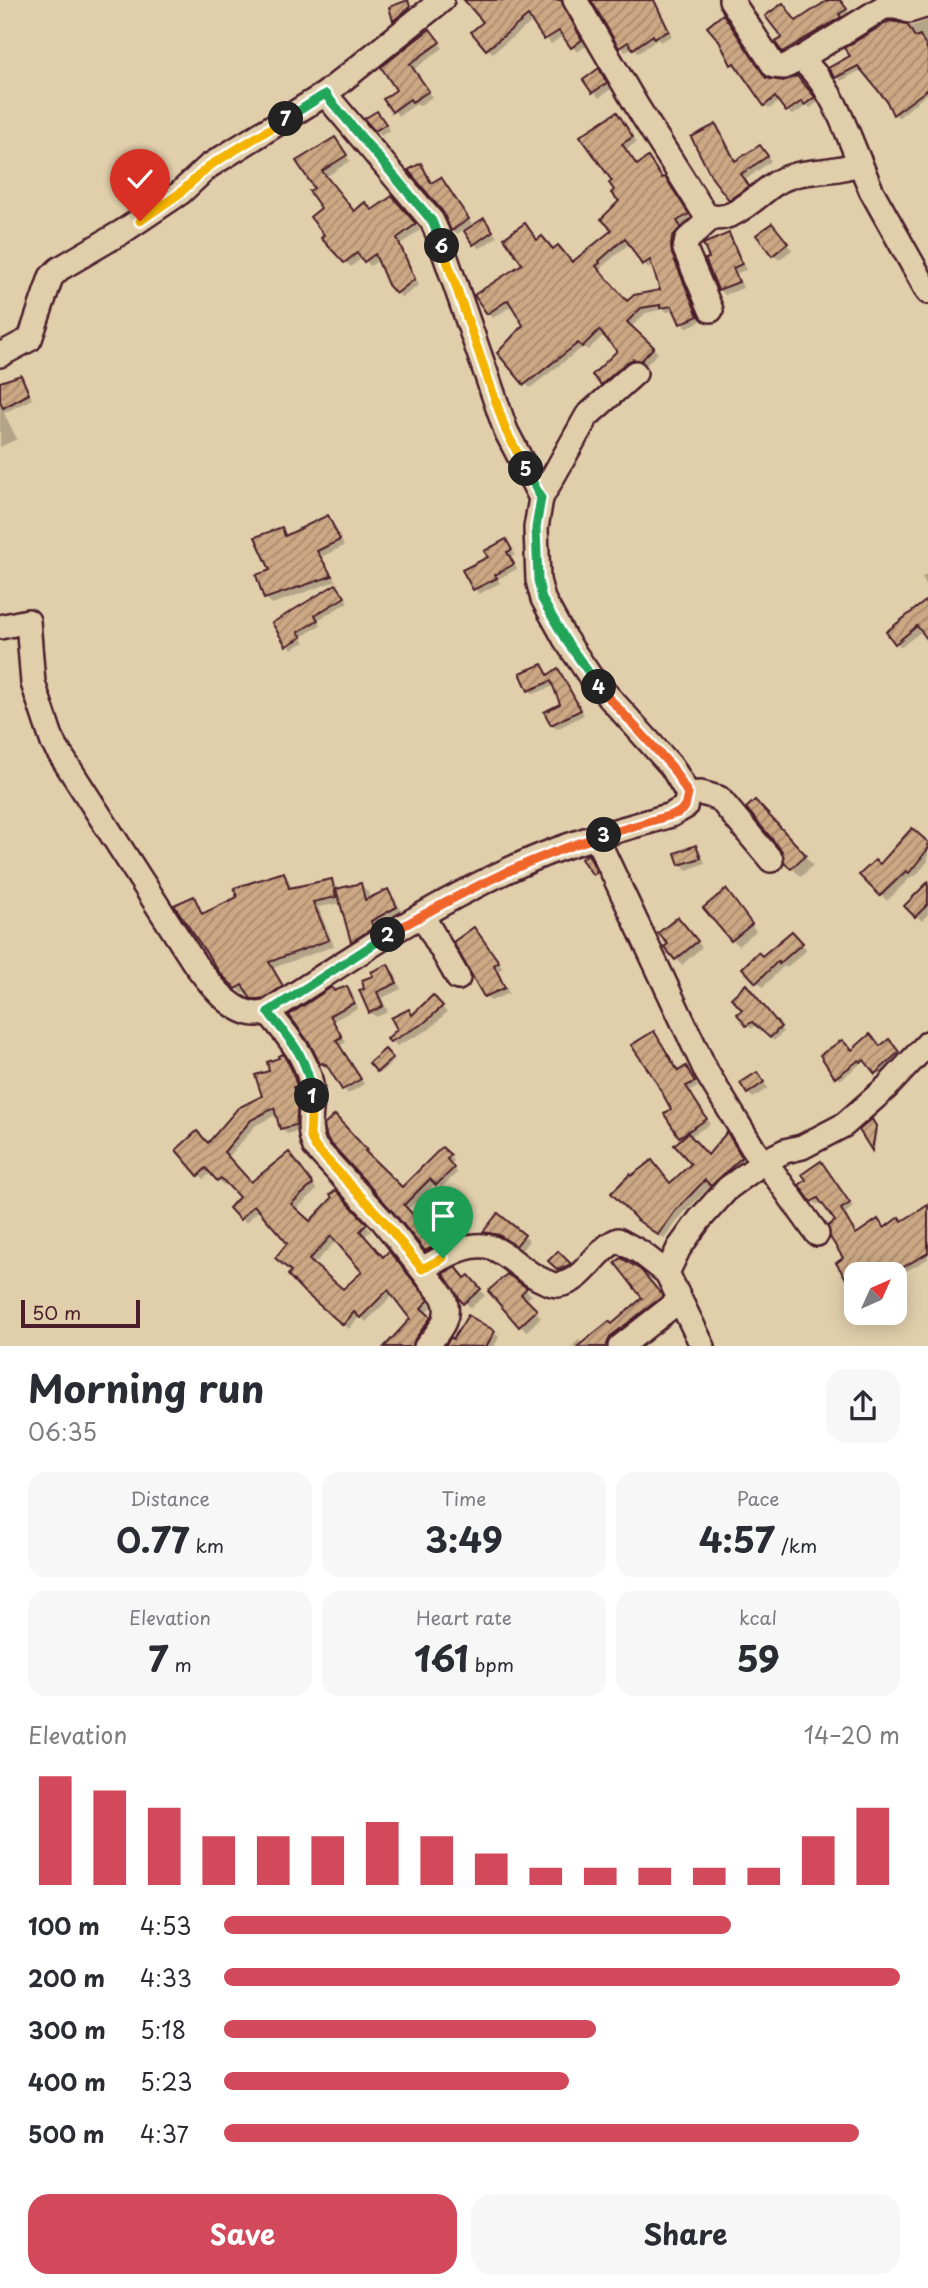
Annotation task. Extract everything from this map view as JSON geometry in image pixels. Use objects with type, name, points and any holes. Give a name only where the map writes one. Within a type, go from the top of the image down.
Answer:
[{"type":"street","points":[[0,355],[30,339],[51,277],[59,268],[131,227],[180,193],[209,166],[325,94],[417,9],[442,0]]},
{"type":"street","points":[[575,0],[689,190],[705,214],[711,218]]},
{"type":"street","points":[[731,0],[774,66],[784,68],[884,8],[898,7],[909,11],[928,5]]},
{"type":"street","points":[[800,59],[809,66],[831,98],[871,190],[928,292]]},
{"type":"street","points":[[325,94],[432,221],[506,431],[541,498]]},
{"type":"street","points":[[711,310],[685,249],[687,240],[711,218],[741,210],[777,182],[804,171],[818,173],[860,163]]},
{"type":"street","points":[[0,627],[27,621],[33,683],[53,743],[159,906],[180,943],[212,986],[238,1008],[254,1016],[268,1012],[422,915],[483,882],[535,858],[678,813],[685,807],[688,794],[672,767],[590,676],[542,599],[538,580],[536,528],[541,498],[587,416],[635,373]]},
{"type":"street","points":[[688,794],[701,793],[719,798],[771,860]]},
{"type":"street","points":[[596,837],[708,1073],[764,1162],[817,1234]]},
{"type":"street","points":[[422,915],[458,978]]},
{"type":"street","points":[[268,1012],[299,1051],[310,1074],[310,1136],[315,1147],[383,1220],[443,1296],[447,1311],[446,1321],[426,1346]]},
{"type":"street","points":[[667,1273],[700,1219],[729,1188],[764,1162],[785,1151],[802,1147],[844,1125],[887,1087],[928,1043]]},
{"type":"street","points":[[422,1269],[457,1252],[480,1246],[492,1248],[529,1273],[547,1283],[558,1285],[578,1277],[607,1247],[618,1240],[640,1252],[667,1273],[704,1346]]},
{"type":"street","points":[[620,1346],[680,1300]]},
{"type":"building","points":[[408,0],[410,7],[393,21],[389,7]]},
{"type":"building","points":[[464,0],[561,0],[582,40],[571,48],[559,31],[544,40],[528,16],[486,50],[471,32],[483,22]]},
{"type":"building","points":[[591,0],[654,0],[669,31],[654,38],[653,35],[633,49],[628,42],[619,48]]},
{"type":"building","points":[[828,0],[840,0],[847,9],[839,14],[841,17],[782,52],[775,42],[782,38],[765,16],[783,3],[796,21]]},
{"type":"building","points":[[723,14],[766,78],[783,81],[797,76],[815,97],[804,105],[802,101],[786,112],[775,97],[764,106],[734,63],[731,65],[719,41],[707,27]]},
{"type":"building","points":[[890,21],[907,24],[915,37],[920,35],[928,50],[928,89],[893,115],[886,100],[858,66],[835,78],[828,68],[850,56],[844,48]]},
{"type":"building","points":[[430,29],[440,42],[410,64],[429,91],[412,102],[410,99],[392,112],[383,99],[396,90],[381,67]]},
{"type":"building","points":[[599,68],[607,83],[592,93],[583,80]]},
{"type":"building","points":[[377,111],[386,124],[375,131],[364,119]]},
{"type":"building","points":[[617,112],[633,137],[622,144],[637,165],[648,157],[662,178],[665,177],[689,214],[677,221],[681,227],[672,237],[671,247],[698,316],[680,324],[672,306],[641,308],[627,322],[654,347],[641,361],[633,359],[626,363],[601,385],[592,375],[617,351],[599,330],[582,347],[578,343],[524,385],[497,353],[523,325],[508,300],[487,314],[474,295],[522,264],[504,238],[525,223],[537,240],[542,236],[553,249],[558,245],[572,262],[612,230],[601,219],[619,201],[611,193],[614,190],[609,183],[612,181],[580,136]],"holes":[[[625,238],[642,265],[650,260],[660,290],[634,295],[627,301],[596,266]]]},
{"type":"building","points":[[716,124],[735,161],[760,145],[768,156],[741,174],[749,186],[729,200],[712,178],[691,137]]},
{"type":"building","points":[[335,137],[347,155],[322,171],[354,211],[365,202],[372,210],[392,196],[416,224],[397,238],[415,279],[396,294],[388,285],[375,254],[364,262],[357,253],[344,263],[321,238],[324,235],[310,217],[321,208],[309,191],[314,188],[296,161]]},
{"type":"building","points":[[421,163],[431,183],[441,177],[469,219],[451,231],[443,212],[408,170]]},
{"type":"building","points":[[484,218],[493,231],[473,245],[464,231]]},
{"type":"building","points":[[772,223],[788,243],[772,256],[756,235]]},
{"type":"building","points":[[729,233],[742,264],[733,268],[739,282],[718,290],[705,259],[709,258],[703,244]]},
{"type":"building","points":[[21,375],[29,394],[3,408],[0,401],[0,382]]},
{"type":"building","points":[[328,515],[340,540],[317,551],[332,576],[264,599],[256,575],[270,570],[255,537],[282,527],[285,536]]},
{"type":"building","points":[[506,539],[512,550],[507,552],[514,564],[495,575],[497,578],[473,590],[462,570],[488,557],[484,551]]},
{"type":"building","points":[[336,584],[345,597],[315,615],[318,620],[298,632],[302,637],[286,646],[272,623]]},
{"type":"building","points":[[928,599],[928,640],[917,626],[895,644],[886,632]]},
{"type":"building","points":[[542,664],[548,675],[558,668],[581,710],[551,725],[544,712],[560,704],[551,681],[528,691],[520,673]]},
{"type":"building","points":[[755,800],[806,855],[791,869],[784,863],[782,851],[746,808]]},
{"type":"building","points":[[912,828],[928,842],[928,849],[909,873],[906,871],[880,896],[859,875],[875,860],[880,864]]},
{"type":"building","points":[[696,845],[701,858],[679,865],[675,853]]},
{"type":"building","points":[[588,854],[597,872],[593,875],[581,859]]},
{"type":"building","points":[[284,872],[289,888],[332,879],[336,897],[313,902],[329,940],[269,962],[283,986],[263,999],[251,999],[242,985],[236,989],[220,973],[174,905],[194,896],[202,914],[237,897],[234,888]]},
{"type":"building","points":[[928,882],[928,904],[915,917],[904,906]]},
{"type":"building","points":[[361,883],[365,900],[388,889],[397,907],[371,921],[373,928],[351,942],[336,889]]},
{"type":"building","points":[[726,889],[752,924],[731,941],[703,908]]},
{"type":"building","points":[[678,917],[698,941],[675,960],[664,947],[668,944],[658,933]]},
{"type":"building","points":[[474,927],[499,962],[494,965],[505,988],[484,997],[453,942]]},
{"type":"building","points":[[792,931],[803,943],[779,964],[778,961],[756,983],[742,968],[758,952],[762,956]]},
{"type":"building","points":[[388,964],[397,983],[377,992],[383,1006],[369,1013],[359,990],[364,989],[362,980],[373,976],[371,972]]},
{"type":"building","points":[[746,984],[781,1027],[770,1038],[752,1022],[746,1026],[737,1014],[742,1010],[731,998]]},
{"type":"building","points":[[347,986],[354,1003],[330,1015],[342,1037],[336,1040],[361,1079],[342,1090],[326,1064],[320,1064],[310,1044],[289,1015],[332,987],[334,991]]},
{"type":"building","points":[[433,995],[443,1006],[424,1023],[390,1042],[387,1039],[397,1029],[391,1018],[409,1009],[412,1015]]},
{"type":"building","points":[[654,1031],[678,1071],[686,1066],[695,1082],[686,1086],[707,1119],[679,1137],[664,1114],[671,1109],[631,1045]]},
{"type":"building","points":[[870,1034],[880,1046],[889,1039],[899,1052],[875,1074],[864,1060],[859,1060],[835,1078],[820,1055],[842,1040],[852,1050]]},
{"type":"building","points":[[385,1049],[393,1058],[377,1072],[369,1063]]},
{"type":"building","points":[[283,1054],[297,1086],[293,1087],[298,1103],[296,1125],[280,1129],[274,1108],[251,1120],[224,1152],[251,1182],[289,1152],[313,1184],[291,1204],[310,1221],[336,1190],[367,1224],[360,1231],[383,1257],[389,1251],[429,1300],[421,1308],[431,1317],[412,1346],[385,1346],[410,1319],[388,1290],[360,1318],[354,1312],[343,1325],[304,1292],[288,1275],[291,1271],[275,1258],[287,1243],[254,1205],[240,1220],[229,1208],[239,1197],[221,1178],[217,1181],[206,1168],[198,1176],[176,1150],[197,1131],[208,1143],[238,1108],[262,1096],[255,1075],[269,1071],[267,1062],[279,1058],[278,1056]],"holes":[[[331,1236],[362,1272],[343,1289],[309,1260]]]},
{"type":"building","points":[[757,1072],[764,1082],[747,1094],[740,1083]]},
{"type":"building","points":[[335,1115],[367,1150],[365,1151],[402,1187],[442,1147],[451,1155],[447,1159],[454,1168],[436,1185],[430,1179],[404,1205],[419,1221],[431,1213],[444,1241],[425,1251],[327,1139],[324,1125]]},
{"type":"building","points":[[872,1119],[876,1126],[872,1151],[859,1130]]},
{"type":"building","points":[[727,1132],[742,1157],[711,1186],[705,1180],[676,1210],[658,1235],[636,1219],[611,1193],[630,1174],[631,1176],[652,1160],[670,1183],[691,1164],[674,1145],[688,1133],[708,1155]]},
{"type":"building","points":[[821,1161],[850,1203],[841,1209],[856,1234],[878,1219],[884,1228],[899,1217],[902,1221],[928,1205],[928,1253],[907,1265],[907,1262],[844,1262],[844,1275],[836,1263],[843,1258],[830,1237],[828,1226],[835,1221],[818,1198],[811,1202],[799,1185],[806,1180],[802,1174]]},
{"type":"building","points":[[498,1213],[525,1235],[516,1246],[499,1235],[483,1232]]},
{"type":"building","points":[[558,1251],[571,1264],[558,1270],[548,1261]]},
{"type":"building","points":[[621,1258],[641,1270],[663,1296],[611,1336],[606,1346],[578,1346],[609,1321],[612,1324],[642,1298],[615,1263]]},
{"type":"building","points":[[456,1267],[465,1278],[469,1275],[481,1289],[463,1304],[443,1273]]},
{"type":"building","points":[[507,1274],[527,1288],[521,1294],[537,1310],[519,1327],[488,1291]]},
{"type":"building","points":[[468,1315],[495,1331],[487,1346],[445,1346],[451,1337],[453,1339]]},
{"type":"route","points":[[140,221],[180,193],[209,166],[325,94],[424,211],[437,232],[506,431],[541,498],[536,528],[538,580],[542,599],[590,676],[672,767],[688,794],[688,802],[678,813],[535,858],[483,882],[361,952],[268,1012],[299,1051],[310,1074],[310,1136],[321,1156],[383,1220],[422,1269],[443,1258]]}]
